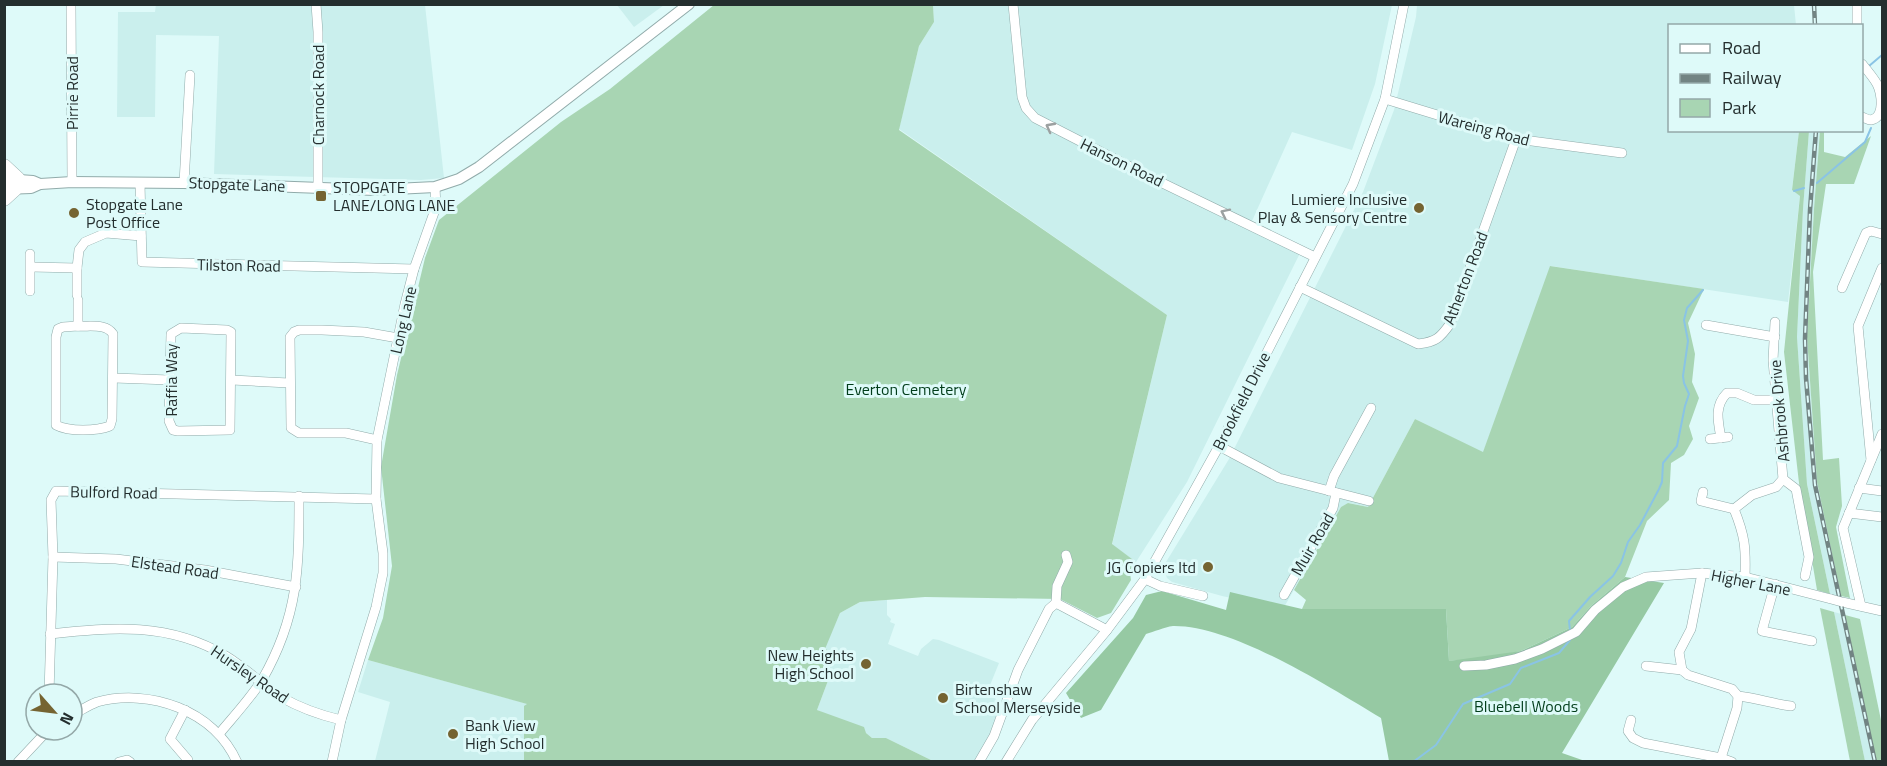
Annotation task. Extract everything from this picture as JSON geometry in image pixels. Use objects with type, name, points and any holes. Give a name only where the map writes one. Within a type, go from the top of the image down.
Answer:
[{"type":"highway","points":[[4,166],[11,184],[4,199]]},
{"type":"main road","points":[[435,187],[459,180],[480,167],[689,4]]},
{"type":"main road","name":"Stopgate Lane","points":[[11,184],[33,181],[40,184],[184,183],[375,190],[435,187]]},
{"type":"street","name":"Pirrie Road","points":[[71,4],[72,182]]},
{"type":"street","name":"Charnock Road","points":[[316,4],[318,187]]},
{"type":"street","name":"Hanson Road","points":[[1013,4],[1022,97],[1026,108],[1035,118],[1149,177],[1315,257]]},
{"type":"street","name":"Brookfield Drive","points":[[1006,762],[1032,720],[1107,630],[1145,579],[1219,446],[1353,184],[1384,99],[1404,4]]},
{"type":"street","points":[[1857,4],[1857,24]]},
{"type":"street","points":[[1863,65],[1877,85],[1881,105],[1879,113],[1872,120],[1863,117]]},
{"type":"street","points":[[184,183],[190,75]]},
{"type":"street","name":"Wareing Road","points":[[1384,99],[1516,139],[1622,153]]},
{"type":"street","name":"Atherton Road","points":[[1300,287],[1418,344],[1431,343],[1441,336],[1450,324],[1516,139]]},
{"type":"street","name":"Tilston Road","points":[[140,183],[142,262],[414,269]]},
{"type":"street","name":"Long Lane","points":[[332,762],[341,720],[376,607],[383,573],[383,553],[376,499],[377,440],[414,269],[436,207],[435,187]]},
{"type":"street","points":[[1842,288],[1866,233],[1871,231],[1882,234]]},
{"type":"street","points":[[78,326],[79,250],[85,242],[106,233],[141,236]]},
{"type":"street","points":[[30,254],[30,291]]},
{"type":"street","points":[[31,267],[77,268]]},
{"type":"street","points":[[1871,460],[1858,326],[1882,268]]},
{"type":"street","name":"Ashbrook Drive","points":[[1734,509],[1752,495],[1776,487],[1783,479],[1773,360],[1776,322]]},
{"type":"street","points":[[1706,324],[1774,337]]},
{"type":"street","points":[[78,326],[109,329],[113,334],[114,378],[110,426],[100,430],[62,429],[56,425],[56,337],[58,329],[78,326]]},
{"type":"street","points":[[1719,338],[1721,327]]},
{"type":"street","name":"Raffia Way","points":[[181,328],[231,332],[232,380],[230,430],[173,430],[169,421],[171,334],[181,328]]},
{"type":"street","points":[[377,440],[346,434],[294,432],[291,428],[290,337],[294,332],[322,330],[364,332],[398,338]]},
{"type":"street","points":[[114,378],[170,380]]},
{"type":"street","points":[[232,380],[290,383]]},
{"type":"street","points":[[1710,439],[1725,437],[1717,412],[1720,400],[1727,393],[1737,393],[1754,400],[1777,400]]},
{"type":"street","name":"Muir Road","points":[[1284,595],[1333,508],[1334,476],[1371,408]]},
{"type":"street","points":[[1861,606],[1843,528],[1881,440]]},
{"type":"street","name":"Muir Road","points":[[1219,446],[1279,478],[1369,501]]},
{"type":"street","points":[[1783,479],[1796,489],[1809,557],[1805,576]]},
{"type":"street","points":[[1859,489],[1882,491]]},
{"type":"street","name":"Bulford Road","points":[[49,682],[53,557],[51,500],[56,491],[376,499]]},
{"type":"street","points":[[1703,492],[1701,501],[1734,509],[1746,548],[1745,577]]},
{"type":"street","points":[[219,734],[261,681],[288,624],[296,587],[299,556],[299,496]]},
{"type":"street","points":[[1849,513],[1882,517]]},
{"type":"street","points":[[979,762],[994,736],[1018,670],[1049,609],[1056,603],[1057,586],[1068,562],[1066,555]]},
{"type":"street","name":"Elstead Road","points":[[53,557],[116,560],[205,570],[296,587]]},
{"type":"street","points":[[1682,670],[1679,652],[1691,629],[1702,573]]},
{"type":"street","name":"Higher Lane","points":[[1464,666],[1485,665],[1515,659],[1542,649],[1576,632],[1595,610],[1623,587],[1646,577],[1702,573],[1745,577],[1882,611]]},
{"type":"street","points":[[1145,579],[1160,586],[1203,596]]},
{"type":"street","points":[[1774,584],[1762,631],[1812,640]]},
{"type":"street","points":[[1056,603],[1107,630]]},
{"type":"street","name":"Hursley Road","points":[[50,634],[92,629],[147,629],[168,633],[208,646],[243,667],[281,696],[302,707],[341,720]]},
{"type":"street","points":[[1646,666],[1682,670],[1688,675],[1732,689],[1738,696],[1791,706]]},
{"type":"street","points":[[1721,758],[1737,708],[1738,696]]},
{"type":"street","points":[[84,709],[97,702],[131,698],[160,701],[185,710],[219,734],[237,762]]},
{"type":"street","points":[[185,710],[170,740],[188,760]]},
{"type":"street","points":[[1631,720],[1628,731],[1633,738],[1642,743],[1732,762]]},
{"type":"street","points":[[1621,739],[1633,738]]},
{"type":"street","points":[[18,762],[37,742]]},
{"type":"street","points":[[119,762],[127,760],[130,762]]},
{"type":"shaded area","points":[[156,4],[425,5],[444,178],[421,180],[214,174],[219,36],[156,35],[155,117],[117,117],[118,12],[155,12]]},
{"type":"shaded area","points":[[617,5],[664,5],[634,27]]},
{"type":"shaded area","points":[[933,5],[1392,5],[1375,84],[1352,150],[1292,132],[1252,221],[1303,247],[1187,482],[1136,562],[1112,545],[1167,315],[899,129],[919,46],[934,22]]},
{"type":"shaded area","points":[[1417,5],[1794,5],[1796,24],[1668,24],[1668,132],[1799,132],[1792,189],[1800,196],[1788,302],[1551,266],[1483,453],[1415,419],[1368,507],[1349,503],[1341,507],[1283,609],[1172,582],[1167,578],[1163,567],[1229,459],[1363,192],[1394,110]]},
{"type":"shaded area","points":[[1809,132],[1820,132],[1807,337],[1817,482],[1841,596],[1830,594],[1807,484],[1797,337]]},
{"type":"shaded area","points":[[887,600],[887,615],[891,619],[890,622],[895,624],[888,644],[918,656],[921,649],[933,639],[939,640],[999,663],[986,695],[1004,702],[991,734],[975,761],[933,761],[886,738],[872,738],[817,710],[829,678],[823,675],[824,649],[840,613],[860,602]]},
{"type":"shaded area","points":[[1834,612],[1845,615],[1876,761],[1865,761]]},
{"type":"shaded area","name":"Bank View High School","points":[[368,660],[528,704],[524,707],[524,761],[375,761],[390,702],[358,692]]},
{"type":"green space","name":"Everton Cemetery","points":[[714,5],[933,5],[934,22],[919,46],[899,130],[1167,315],[1112,544],[1136,562],[1130,573],[1131,580],[1111,613],[1097,618],[1060,599],[925,597],[860,602],[840,613],[825,649],[832,652],[823,675],[829,678],[817,710],[864,727],[866,733],[872,738],[886,738],[933,761],[524,761],[524,706],[527,704],[368,660],[383,618],[392,566],[381,467],[397,375],[425,258],[439,220],[561,122],[610,89]]},
{"type":"green space","points":[[1799,132],[1809,132],[1797,337],[1807,484],[1830,594],[1817,590],[1799,483],[1784,352],[1800,196],[1792,190]]},
{"type":"green space","points":[[1820,132],[1824,132],[1824,152],[1845,157],[1871,136],[1854,184],[1826,184],[1813,272],[1823,460],[1839,458],[1842,506],[1836,527],[1850,598],[1841,596],[1817,482],[1807,337]]},
{"type":"green space","points":[[1550,266],[1704,289],[1688,323],[1695,354],[1692,382],[1699,398],[1689,426],[1693,439],[1684,455],[1671,463],[1669,500],[1647,521],[1625,577],[1592,605],[1572,627],[1521,651],[1487,658],[1449,661],[1446,609],[1302,609],[1306,600],[1294,590],[1341,507],[1348,503],[1368,507],[1415,419],[1483,452]]},
{"type":"green space","name":"Bluebell Woods","points":[[1625,577],[1664,583],[1562,753],[1585,761],[1389,761],[1381,718],[1280,660],[1251,646],[1197,628],[1173,626],[1146,634],[1101,710],[1081,718],[1066,693],[1133,618],[1146,595],[1162,591],[1226,610],[1230,592],[1302,609],[1446,609],[1449,661],[1521,651],[1572,627],[1592,605]]},
{"type":"green space","points":[[1820,608],[1834,612],[1865,761],[1850,761]]},
{"type":"green space","points":[[1845,615],[1860,619],[1882,725],[1882,761],[1876,761]]},
{"type":"waterway","points":[[1869,66],[1882,55]]},
{"type":"waterway","points":[[1817,183],[1865,142],[1871,128]]},
{"type":"waterway","points":[[1794,191],[1804,188]]},
{"type":"waterway","points":[[1570,631],[1569,621],[1613,576],[1621,563],[1628,542],[1640,525],[1662,482],[1663,463],[1677,446],[1689,394],[1683,376],[1688,341],[1684,320],[1687,308],[1703,290]]},
{"type":"waterway","points":[[1413,762],[1436,745],[1463,704],[1510,684],[1521,668],[1559,653],[1570,640]]},
{"type":"railway","points":[[1814,4],[1815,24]]},
{"type":"railway","points":[[1816,132],[1805,339],[1815,485],[1875,762]]},
{"type":"place","name":"STOPGATE LANE/LONG LANE","points":[[321,196]]},
{"type":"place","name":"Lumiere Inclusive Play & Sensory Centre","points":[[1419,208]]},
{"type":"place","name":"Stopgate Lane Post Office","points":[[74,213]]},
{"type":"place","name":"JG Copiers ltd","points":[[1208,567]]},
{"type":"place","name":"New Heights High School","points":[[866,664]]},
{"type":"place","name":"Birtenshaw School Merseyside","points":[[943,698]]},
{"type":"place","name":"Bank View High School","points":[[453,734]]}]
